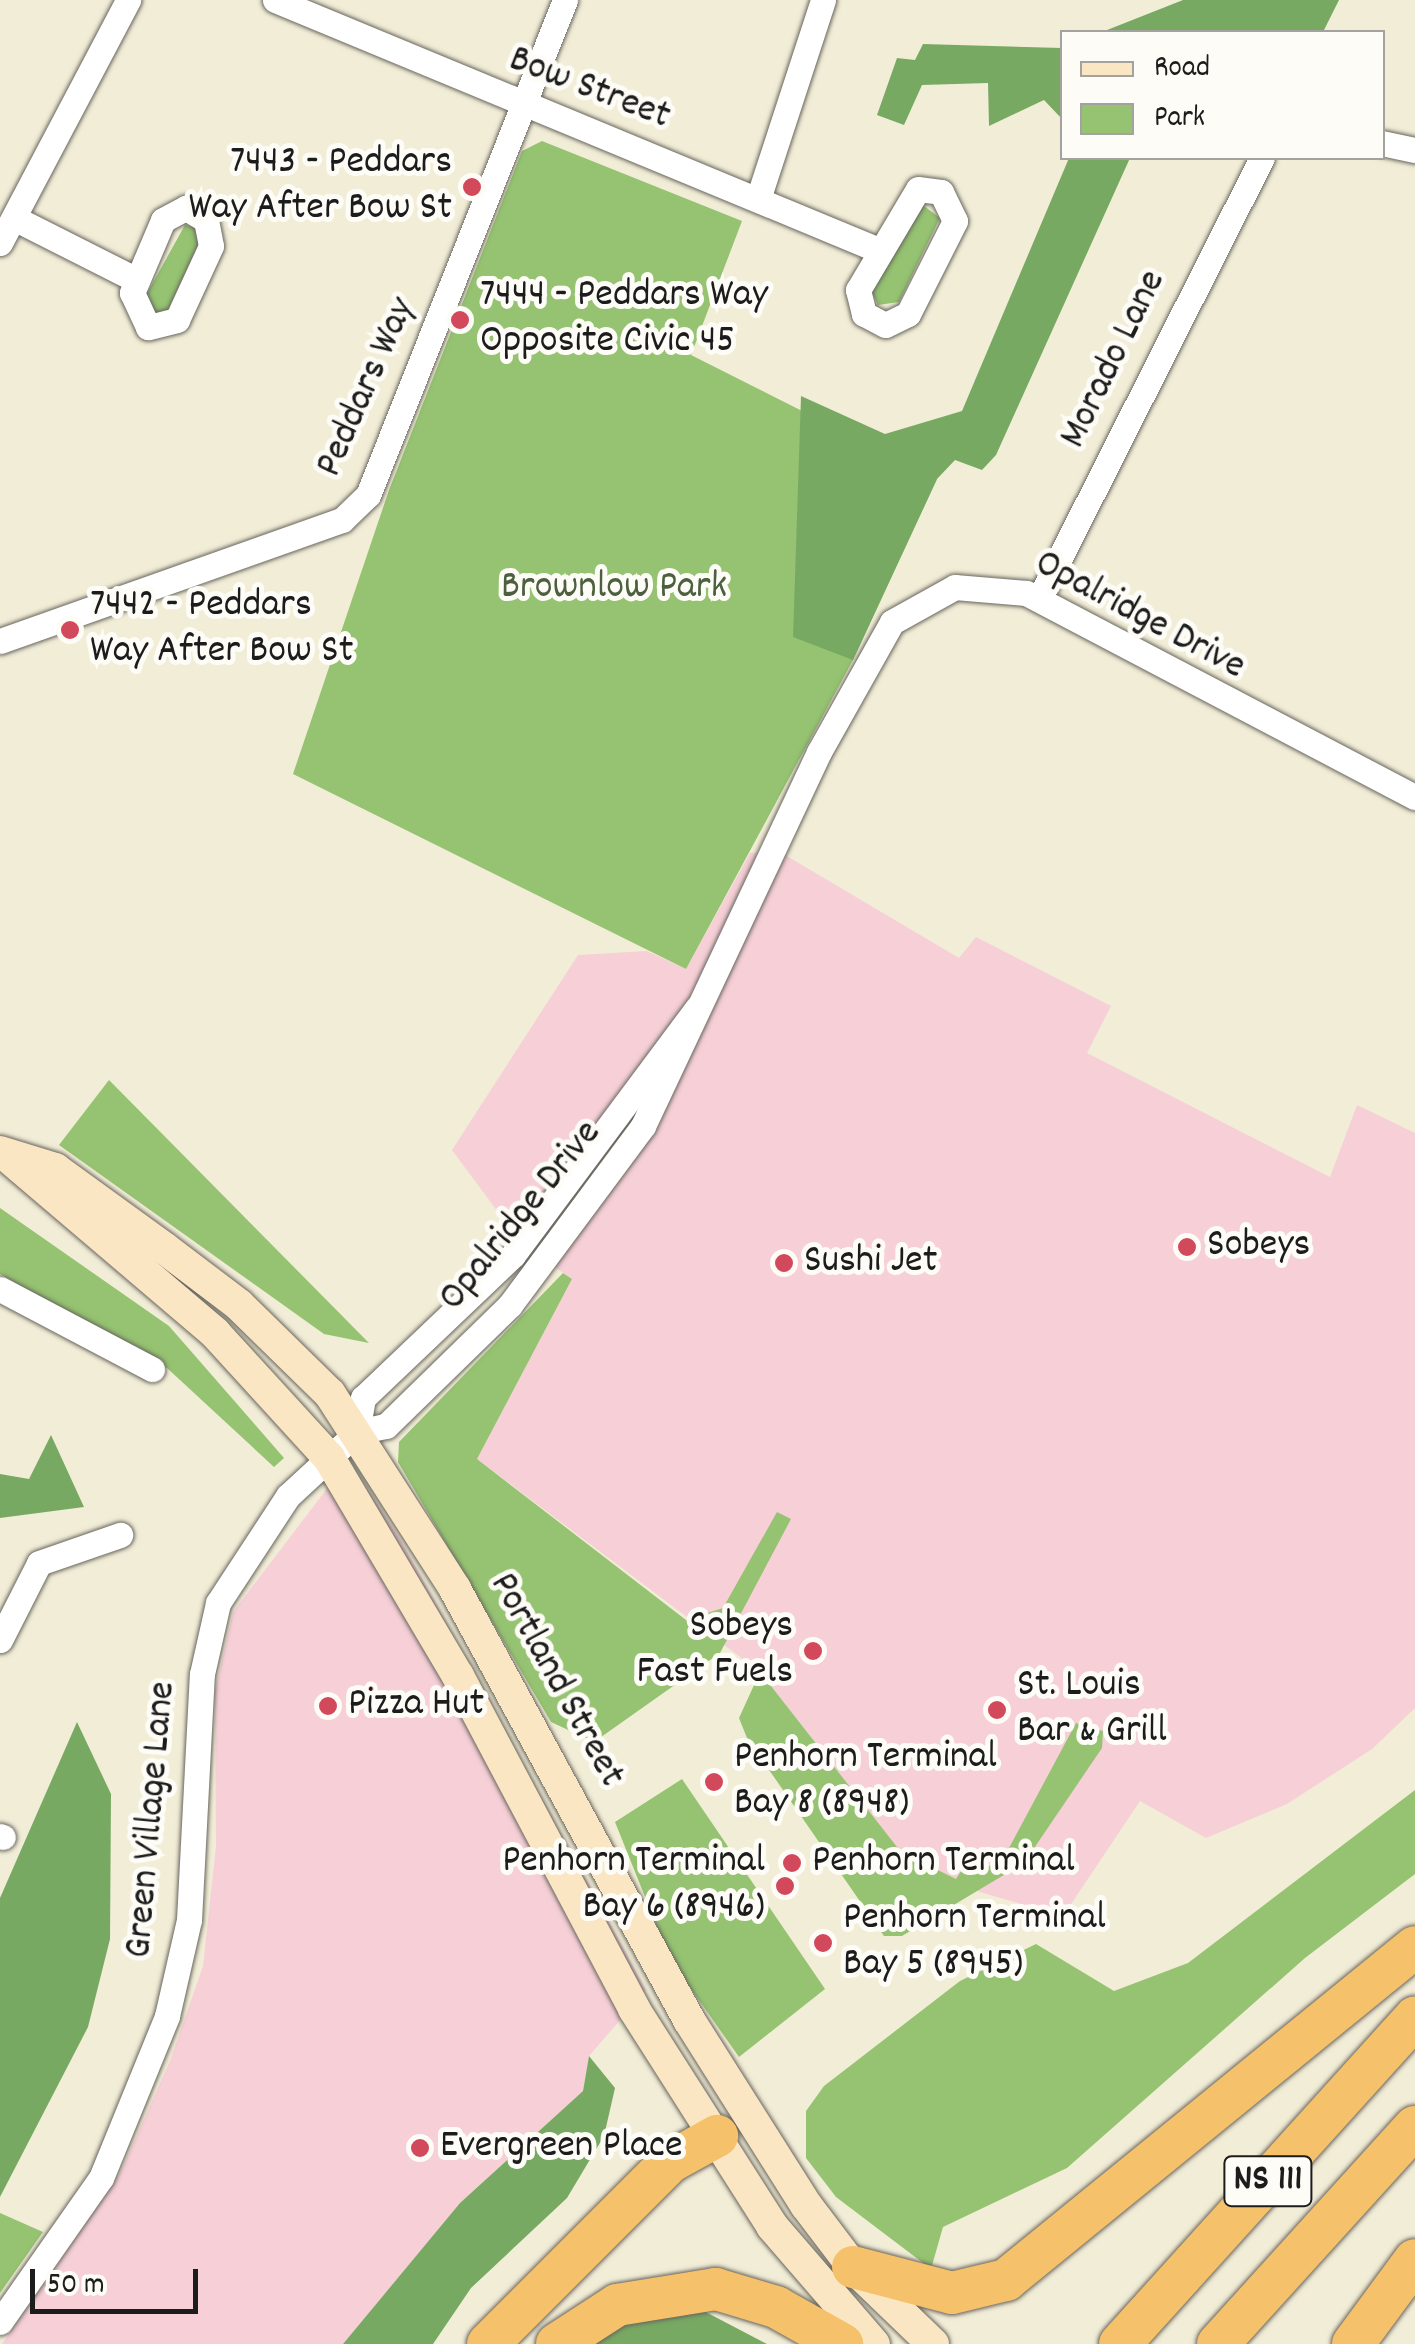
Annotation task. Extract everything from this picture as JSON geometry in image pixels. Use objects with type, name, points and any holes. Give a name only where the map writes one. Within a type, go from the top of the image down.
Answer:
[{"type":"highway","points":[[853,2267],[952,2293],[1006,2280],[1415,1947]]},
{"type":"highway","name":"NS 111","points":[[1120,2344],[1415,2018]]},
{"type":"highway","points":[[488,2344],[670,2162],[734,2125]]},
{"type":"highway","name":"NS 111","points":[[1218,2344],[1415,2127]]},
{"type":"highway","points":[[1354,2344],[1415,2260]]},
{"type":"highway","points":[[558,2344],[617,2305],[716,2288],[789,2312],[842,2344]]},
{"type":"main road","name":"Portland Street","points":[[3,1153],[343,1445],[440,1643],[634,2009],[853,2267],[933,2344]]},
{"type":"main road","name":"Portland Street","points":[[734,2125],[816,2285],[874,2344]]},
{"type":"street","points":[[0,243],[128,0]]},
{"type":"street","name":"Bow Street","points":[[274,0],[528,108],[759,196],[876,248]]},
{"type":"street","name":"Peddars Way","points":[[0,642],[342,520],[368,495],[528,108],[565,0]]},
{"type":"street","points":[[759,196],[824,0]]},
{"type":"street","points":[[1385,144],[1415,150]]},
{"type":"street","name":"Morado Lane","points":[[1039,599],[1261,160]]},
{"type":"street","points":[[941,192],[955,221],[896,323],[874,321],[858,304],[876,248],[909,197],[941,192]]},
{"type":"street","points":[[14,218],[138,280]]},
{"type":"street","name":"Opalridge Drive","points":[[343,1445],[386,1426],[510,1305],[643,1126],[883,633],[914,604],[955,587],[998,586],[1039,599],[1415,797]]},
{"type":"street","points":[[0,1289],[152,1369]]},
{"type":"street","name":"Green Village Lane","points":[[0,2322],[101,2178],[133,2118],[171,2001],[189,1920],[202,1674],[218,1603],[264,1524],[343,1445]]},
{"type":"street","points":[[0,1640],[39,1562],[120,1535]]},
{"type":"shaded area","points":[[780,852],[959,958],[976,937],[1111,1006],[1087,1053],[1330,1177],[1357,1105],[1415,1133],[1415,1708],[1372,1749],[1287,1804],[1206,1838],[1140,1801],[1063,1916],[980,1892],[901,1852],[760,1672],[477,1459],[572,1279],[521,1243],[452,1150],[578,955],[647,951],[686,969],[750,853]]},
{"type":"shaded area","name":"Evergreen Place","points":[[348,1461],[401,1540],[646,1990],[589,2056],[583,2091],[460,2203],[343,2344],[2,2344],[119,2175],[170,2061],[203,1966],[216,1846],[215,1691],[233,1612]]},
{"type":"green space","points":[[1183,0],[1339,0],[1324,30],[1107,30]]},
{"type":"green space","points":[[923,44],[1060,48],[1060,117],[1044,100],[989,126],[988,83],[922,85],[904,125],[877,115],[897,58],[915,60]]},
{"type":"green space","name":"Brownlow Park","points":[[542,141],[742,221],[691,355],[937,479],[853,660],[686,969],[293,774],[389,490],[522,151]]},
{"type":"green space","points":[[1068,160],[1129,160],[996,455],[982,470],[955,460],[937,479],[853,660],[793,637],[801,396],[885,434],[962,411]]},
{"type":"green space","points":[[920,203],[940,218],[899,302],[878,305],[871,291]]},
{"type":"green space","points":[[185,225],[195,227],[200,251],[175,308],[156,321],[145,297]]},
{"type":"green space","points":[[109,1080],[369,1343],[324,1334],[59,1145]]},
{"type":"green space","points":[[0,1208],[169,1326],[284,1458],[274,1467],[167,1368],[0,1274]]},
{"type":"green space","points":[[563,1273],[572,1279],[477,1459],[686,1620],[723,1608],[777,1512],[791,1519],[720,1653],[594,1742],[551,1722],[398,1462],[399,1442]]},
{"type":"green space","points":[[51,1435],[84,1507],[0,1518],[0,1474],[29,1479]]},
{"type":"green space","points":[[760,1672],[901,1852],[956,1879],[965,1865],[977,1871],[1002,1861],[1076,1723],[1103,1731],[1102,1748],[1024,1863],[902,1936],[884,1936],[747,1738],[739,1718]]},
{"type":"green space","points":[[77,1722],[111,1794],[110,1939],[88,2027],[0,2197],[0,1898]]},
{"type":"green space","points":[[682,1779],[825,1989],[739,2057],[670,1959],[615,1822]]},
{"type":"green space","points":[[1415,1790],[1415,1874],[1305,1958],[1067,2168],[943,2227],[931,2269],[836,2197],[806,2158],[806,2111],[824,2086],[960,1981],[1036,1944],[1114,1991],[1188,1963]]},
{"type":"green space","points":[[589,2056],[615,2088],[604,2136],[567,2198],[471,2288],[433,2344],[343,2344],[460,2203],[583,2091]]},
{"type":"green space","points":[[0,2213],[43,2232],[0,2293]]},
{"type":"green space","points":[[700,2309],[767,2344],[594,2344],[629,2322]]},
{"type":"place","name":"7443 - Peddars Way After Bow St","points":[[472,187]]},
{"type":"place","name":"7444 - Peddars Way Opposite Civic 45","points":[[460,320]]},
{"type":"place","name":"7442 - Peddars Way After Bow St","points":[[70,630]]},
{"type":"place","name":"Sobeys","points":[[1187,1247]]},
{"type":"place","name":"Sushi Jet","points":[[784,1263]]},
{"type":"place","name":"Sobeys Fast Fuels","points":[[813,1651]]},
{"type":"place","name":"Pizza Hut","points":[[328,1706]]},
{"type":"place","name":"St. Louis Bar & Grill","points":[[997,1710]]},
{"type":"place","name":"Penhorn Terminal Bay 8 (8948)","points":[[714,1782]]},
{"type":"place","name":"Penhorn Terminal","points":[[792,1863]]},
{"type":"place","name":"Penhorn Terminal Bay 6 (8946)","points":[[785,1886]]},
{"type":"place","name":"Penhorn Terminal Bay 5 (8945)","points":[[823,1943]]},
{"type":"place","name":"Evergreen Place","points":[[420,2148]]}]
